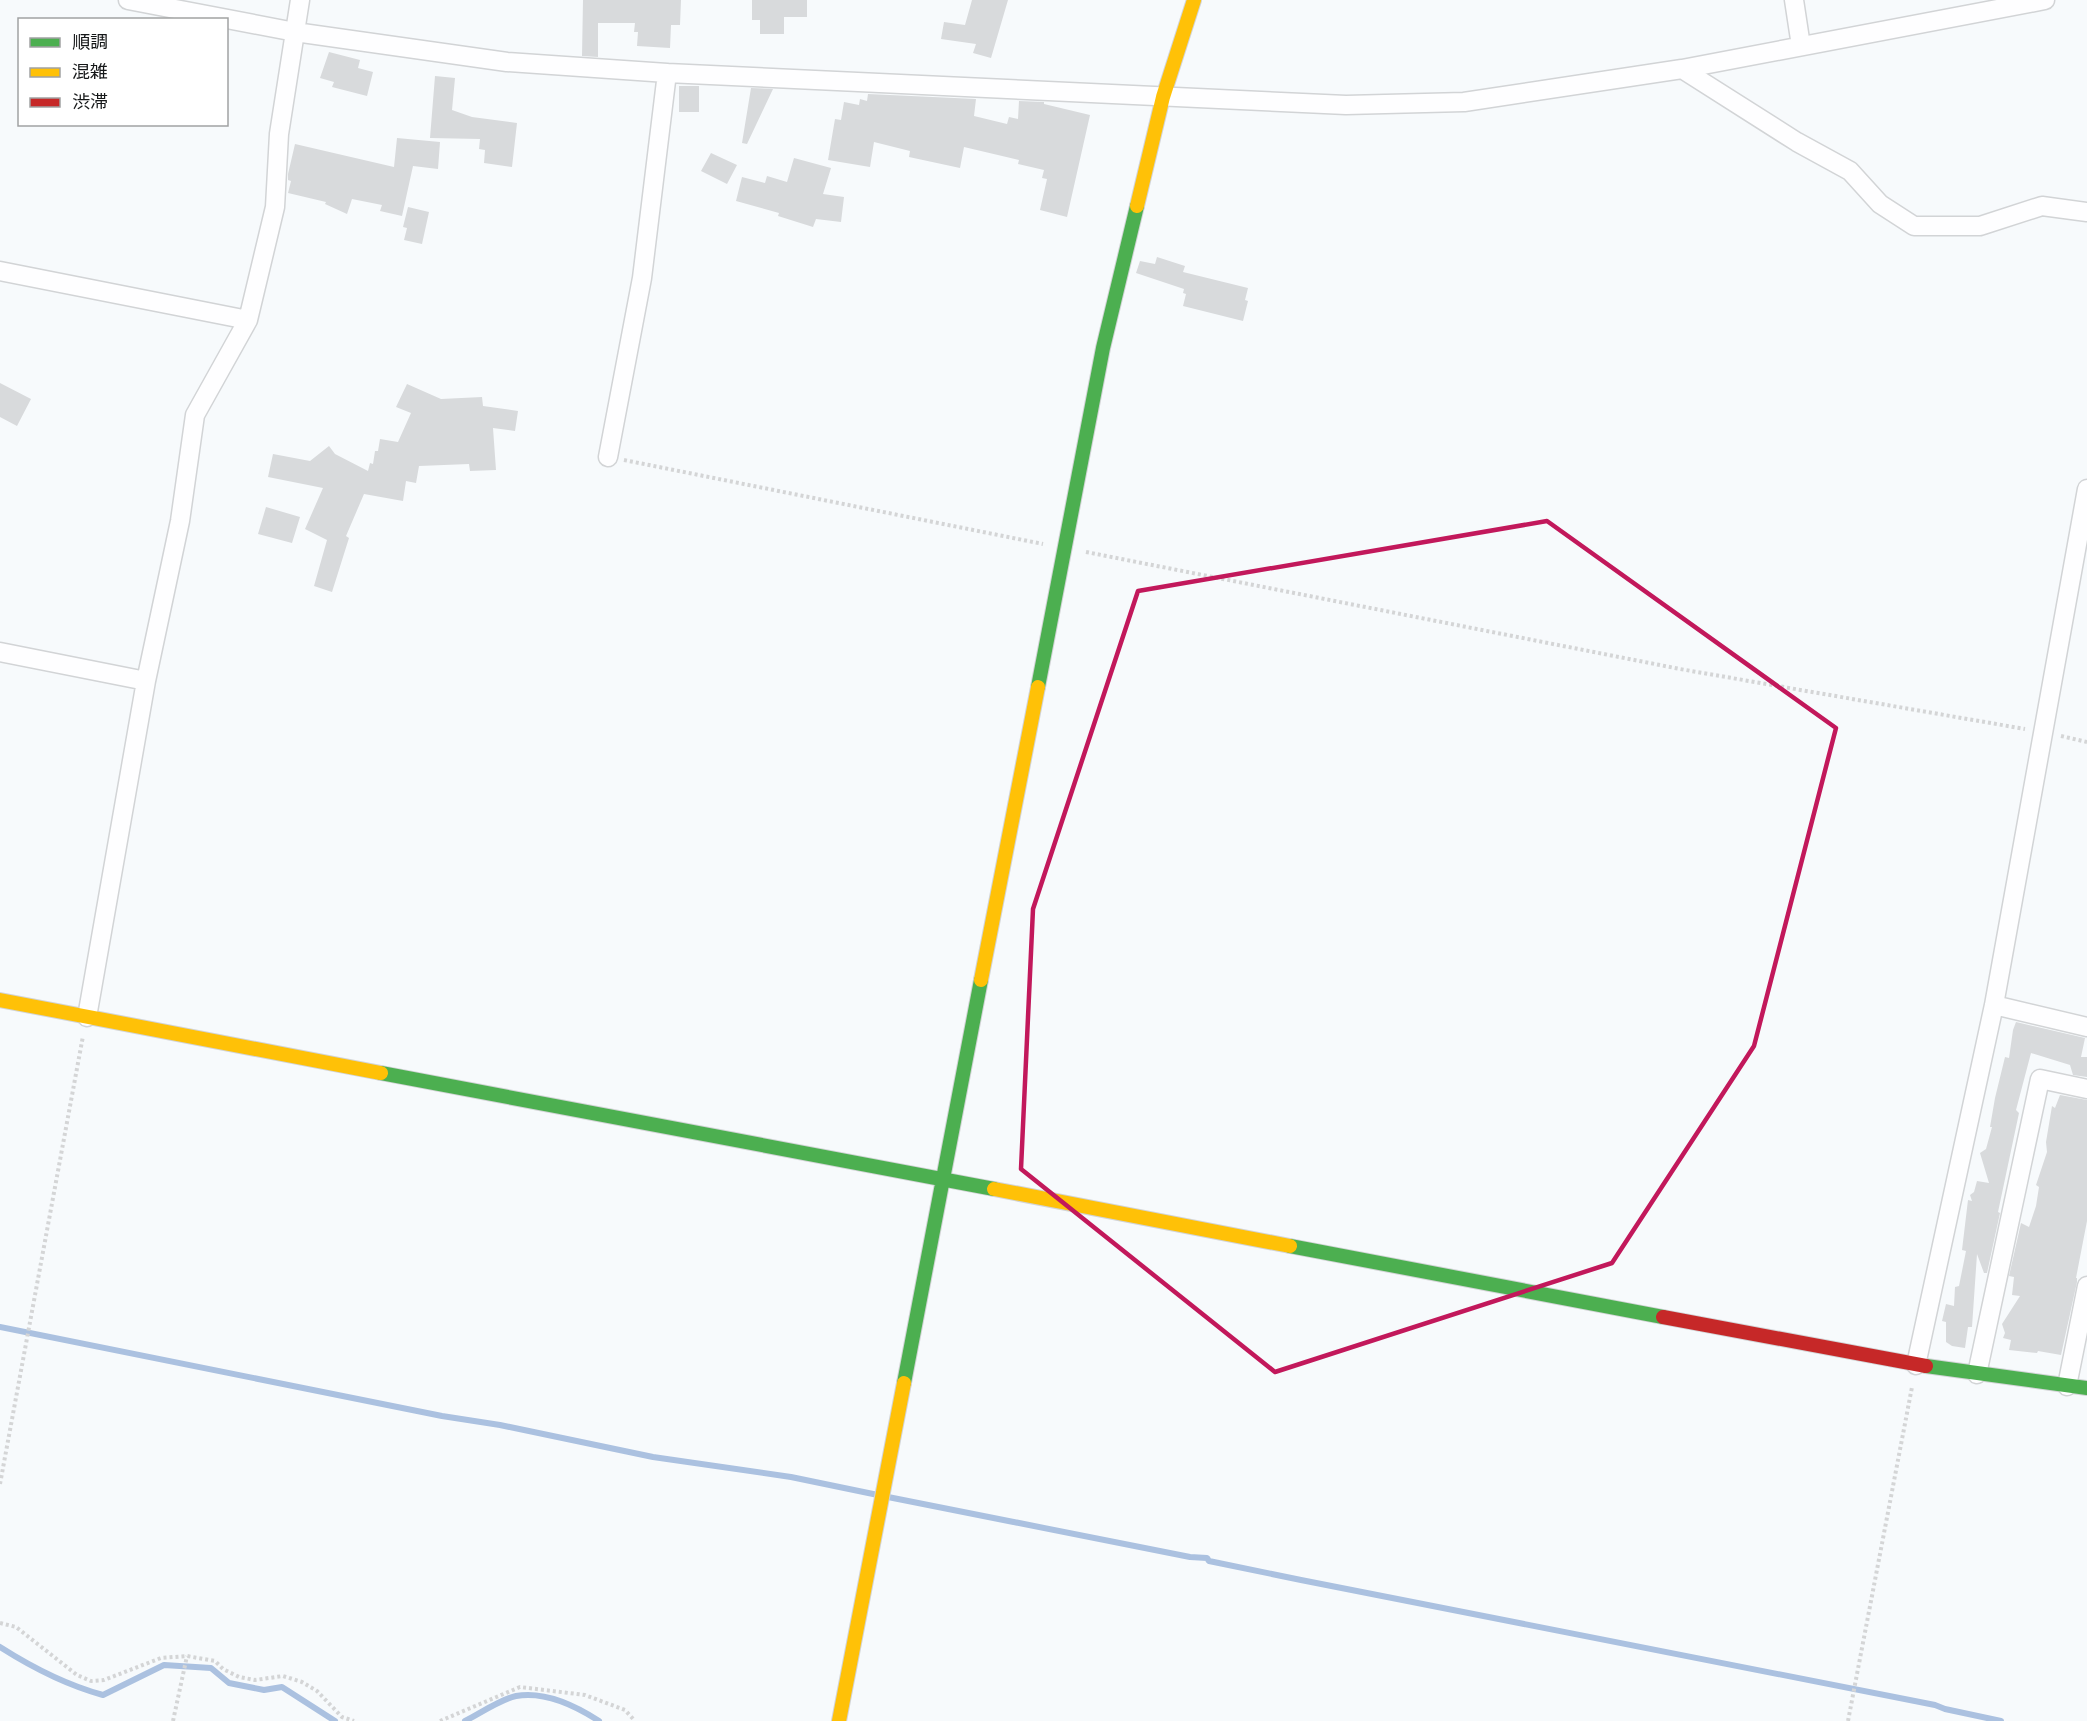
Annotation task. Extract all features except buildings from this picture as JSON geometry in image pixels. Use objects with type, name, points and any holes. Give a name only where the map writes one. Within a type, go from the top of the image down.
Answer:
[{"type":"street","points":[[128,0],[222,18]]},
{"type":"street","points":[[87,1017],[146,681],[180,521],[195,415],[248,320],[275,207],[279,134],[300,0]]},
{"type":"street","points":[[839,1721],[1103,348],[1163,97],[1194,0]]},
{"type":"street","points":[[1794,0],[1801,46]]},
{"type":"street","points":[[228,19],[295,32],[507,62],[668,73],[1346,105],[1464,102],[1682,69],[2024,2],[2045,0]]},
{"type":"street","points":[[1682,69],[1797,142],[1850,171],[1880,204],[1914,226],[1980,226],[2042,206],[2087,212]]},
{"type":"street","points":[[608,457],[642,278],[668,73]]},
{"type":"street","points":[[0,271],[248,320]]},
{"type":"street","points":[[1916,1365],[1994,1005],[2087,489]]},
{"type":"street","points":[[0,652],[146,681]]},
{"type":"street","points":[[0,1000],[1916,1365],[2087,1388]]},
{"type":"street","points":[[1994,1005],[2087,1027]]},
{"type":"street","points":[[1977,1374],[2040,1078],[2087,1089]]},
{"type":"street","points":[[2067,1386],[2087,1286]]},
{"type":"path","points":[[608,457],[1680,669],[2043,732],[2087,742]]},
{"type":"path","points":[[0,1484],[87,1017]]},
{"type":"path","points":[[1848,1721],[1916,1365]]},
{"type":"path","points":[[0,1623],[16,1627],[78,1676],[91,1681],[104,1680],[161,1658],[187,1656],[215,1661],[223,1669],[239,1677],[255,1680],[283,1676],[302,1682],[317,1691],[342,1718],[354,1721]]},
{"type":"path","points":[[173,1721],[187,1656]]},
{"type":"path","points":[[440,1721],[520,1687],[585,1695],[625,1710],[635,1721]]},
{"type":"highlighted area","points":[[1547,521],[1836,728],[1754,1046],[1612,1263],[1275,1372],[1021,1169],[1033,909],[1138,591]]},
{"type":"waterway","points":[[0,1327],[653,1457],[791,1477],[878,1495]]},
{"type":"waterway","points":[[888,1497],[1190,1557],[1207,1558],[1209,1561],[1301,1580],[1935,1705],[2001,1721]]},
{"type":"waterway","points":[[0,1647],[50,1675],[103,1695],[164,1665],[211,1668],[229,1683],[264,1690],[282,1687],[335,1721]]},
{"type":"waterway","points":[[465,1721],[504,1700],[527,1695],[559,1701],[599,1721]]},
{"type":"traffic: fast","points":[[1038,687],[1103,348],[1137,206]]},
{"type":"traffic: fast","points":[[904,1383],[981,980]]},
{"type":"traffic: fast","points":[[381,1073],[994,1189]]},
{"type":"traffic: fast","points":[[1290,1246],[1663,1317]]},
{"type":"traffic: fast","points":[[1926,1366],[2087,1388]]},
{"type":"traffic: slow","points":[[1137,206],[1163,97],[1194,0]]},
{"type":"traffic: slow","points":[[981,980],[1038,687]]},
{"type":"traffic: slow","points":[[0,1000],[381,1073]]},
{"type":"traffic: slow","points":[[994,1189],[1290,1246]]},
{"type":"traffic: slow","points":[[839,1721],[904,1383]]},
{"type":"traffic: jam","points":[[1663,1317],[1926,1366]]}]
